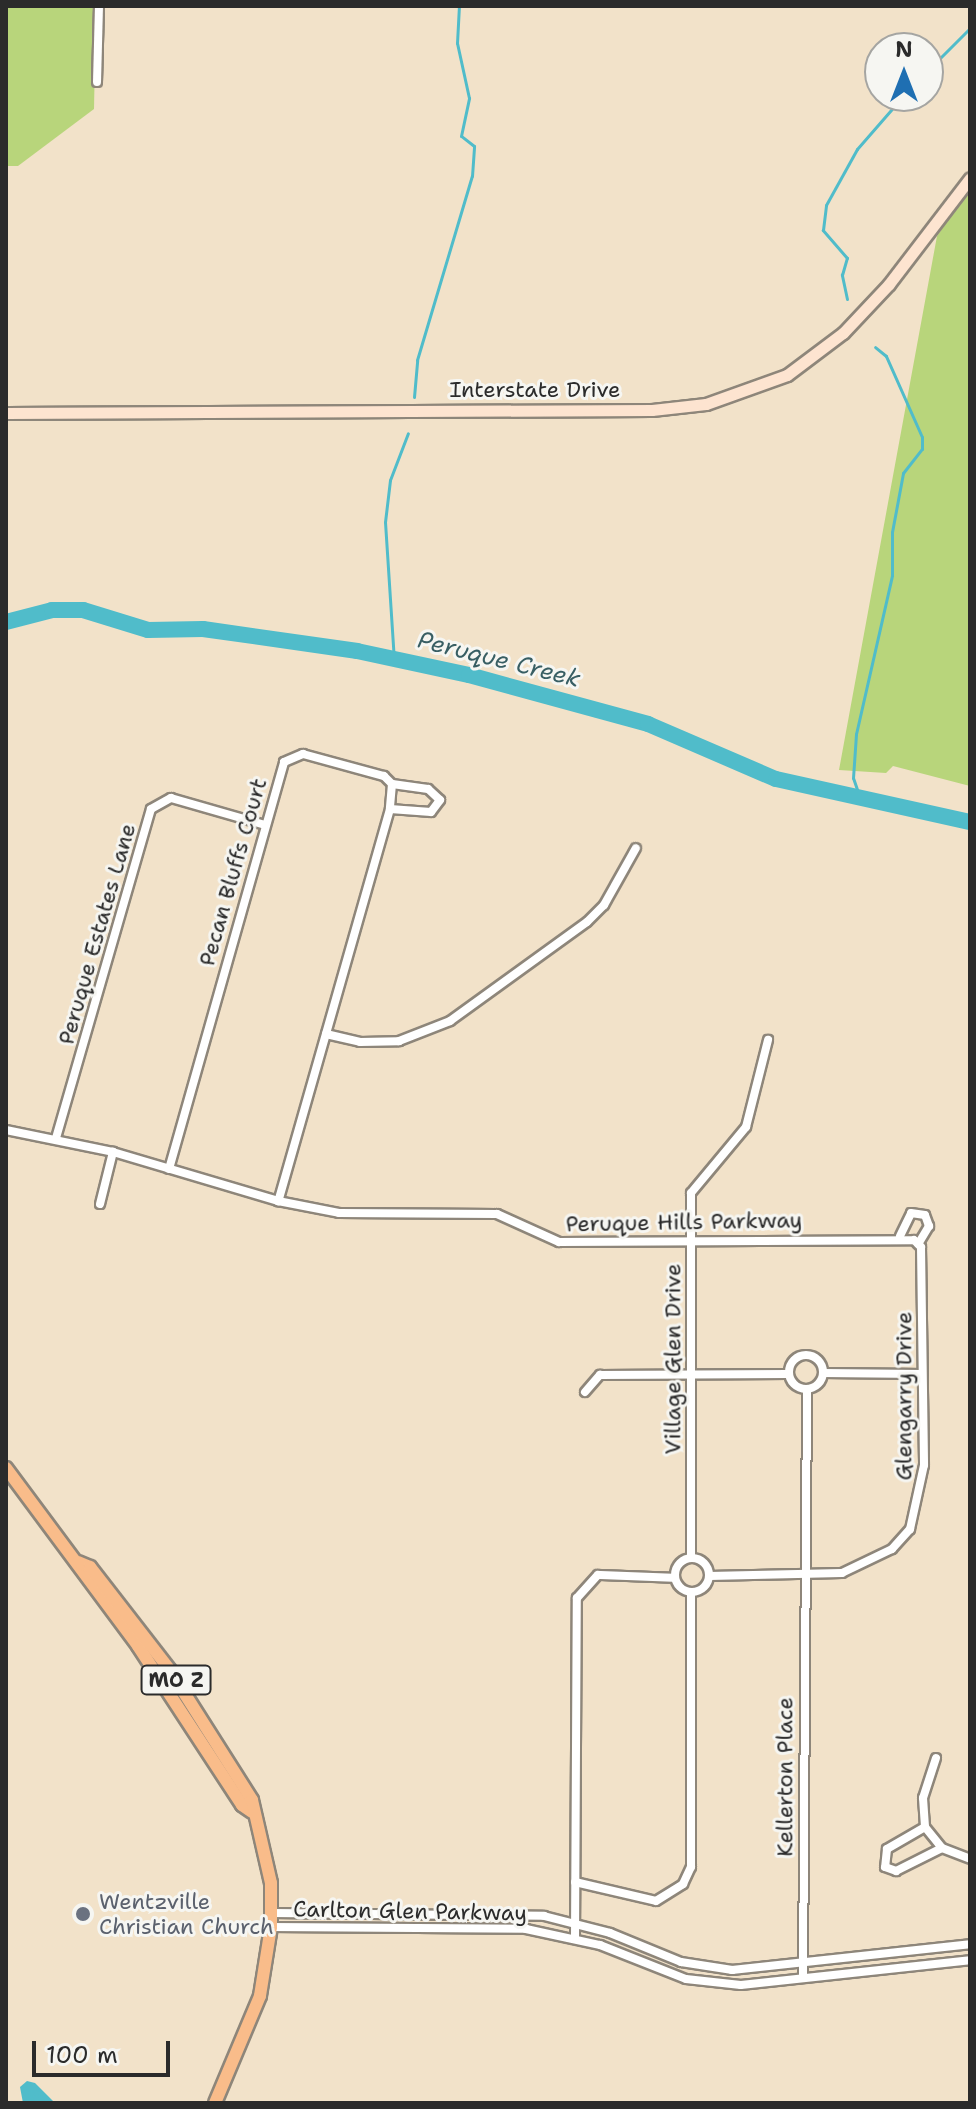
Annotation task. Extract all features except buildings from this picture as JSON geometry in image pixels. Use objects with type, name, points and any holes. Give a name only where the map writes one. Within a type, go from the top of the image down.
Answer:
[{"type":"main road","name":"Interstate Drive","points":[[6,413],[652,410],[706,404],[787,375],[836,339],[889,284],[970,178]]},
{"type":"main road","name":"MO Z","points":[[6,1468],[159,1674],[242,1805],[252,1812],[271,1883],[271,1927],[260,1996],[215,2103]]},
{"type":"street","points":[[97,82],[99,6]]},
{"type":"street","name":"Pecan Bluffs Court","points":[[169,1169],[284,762],[293,755],[384,776],[392,784]]},
{"type":"street","points":[[278,1201],[390,809],[392,784],[428,789],[440,800],[431,812],[390,809]]},
{"type":"street","name":"Peruque Estates Lane","points":[[56,1138],[151,809],[171,798],[265,825]]},
{"type":"street","points":[[326,1034],[360,1042],[399,1041],[450,1021],[587,922],[604,905],[636,848]]},
{"type":"street","name":"Village Glen Drive","points":[[691,1558],[691,1193],[746,1127],[768,1040]]},
{"type":"street","name":"Peruque Hills Parkway","points":[[6,1130],[113,1152],[278,1201],[339,1213],[497,1214],[559,1242],[900,1236],[916,1242]]},
{"type":"street","points":[[100,1204],[113,1152]]},
{"type":"street","points":[[900,1236],[911,1213],[925,1215],[929,1226],[916,1242]]},
{"type":"street","name":"Glengarry Drive","points":[[709,1576],[805,1576],[866,1566],[910,1529],[924,1465],[916,1242]]},
{"type":"street","points":[[788,1374],[800,1356],[820,1362],[823,1373]]},
{"type":"street","points":[[788,1374],[798,1388],[807,1390],[823,1373],[922,1374]]},
{"type":"street","points":[[585,1392],[600,1375],[788,1374]]},
{"type":"street","name":"Kellerton Place","points":[[803,1978],[806,1962],[807,1390]]},
{"type":"street","points":[[675,1578],[682,1561],[691,1558],[701,1560],[709,1576],[699,1590],[691,1592]]},
{"type":"street","points":[[575,1882],[656,1901],[683,1884],[691,1867],[691,1592],[675,1578],[598,1575],[577,1598],[575,1882],[571,1922],[575,1939]]},
{"type":"street","points":[[936,1758],[923,1798],[925,1827],[942,1848],[970,1859]]},
{"type":"street","points":[[925,1827],[887,1849],[885,1867],[896,1871],[942,1848]]},
{"type":"street","name":"Carlton Glen Parkway","points":[[272,1913],[492,1912],[571,1922],[694,1965],[732,1970],[970,1944]]},
{"type":"street","name":"Carlton Glen Parkway","points":[[271,1927],[495,1927],[575,1939],[686,1979],[750,1985],[970,1960]]},
{"type":"green space","points":[[6,6],[96,6],[94,109],[18,166],[6,166]]},
{"type":"green space","points":[[970,189],[970,786],[893,766],[886,773],[839,770],[937,236]]},
{"type":"water","points":[[27,2081],[35,2083],[55,2103],[23,2103],[20,2087]]},
{"type":"waterway","points":[[414,397],[417,360],[472,176],[474,146],[461,136],[469,98],[457,43],[459,6]]},
{"type":"waterway","points":[[944,54],[970,28]]},
{"type":"waterway","points":[[847,299],[842,275],[847,258],[823,230],[826,205],[857,149],[889,112]]},
{"type":"waterway","points":[[861,801],[853,778],[856,734],[892,575],[892,532],[903,473],[922,449],[922,437],[886,356],[875,347]]},
{"type":"waterway","points":[[394,661],[385,522],[390,480],[408,433]]},
{"type":"waterway","name":"Peruque Creek","points":[[6,622],[52,610],[83,610],[148,630],[203,629],[357,651],[469,675],[648,724],[776,779],[970,822]]},
{"type":"place","name":"Wentzville Christian Church","points":[[83,1914]]}]
